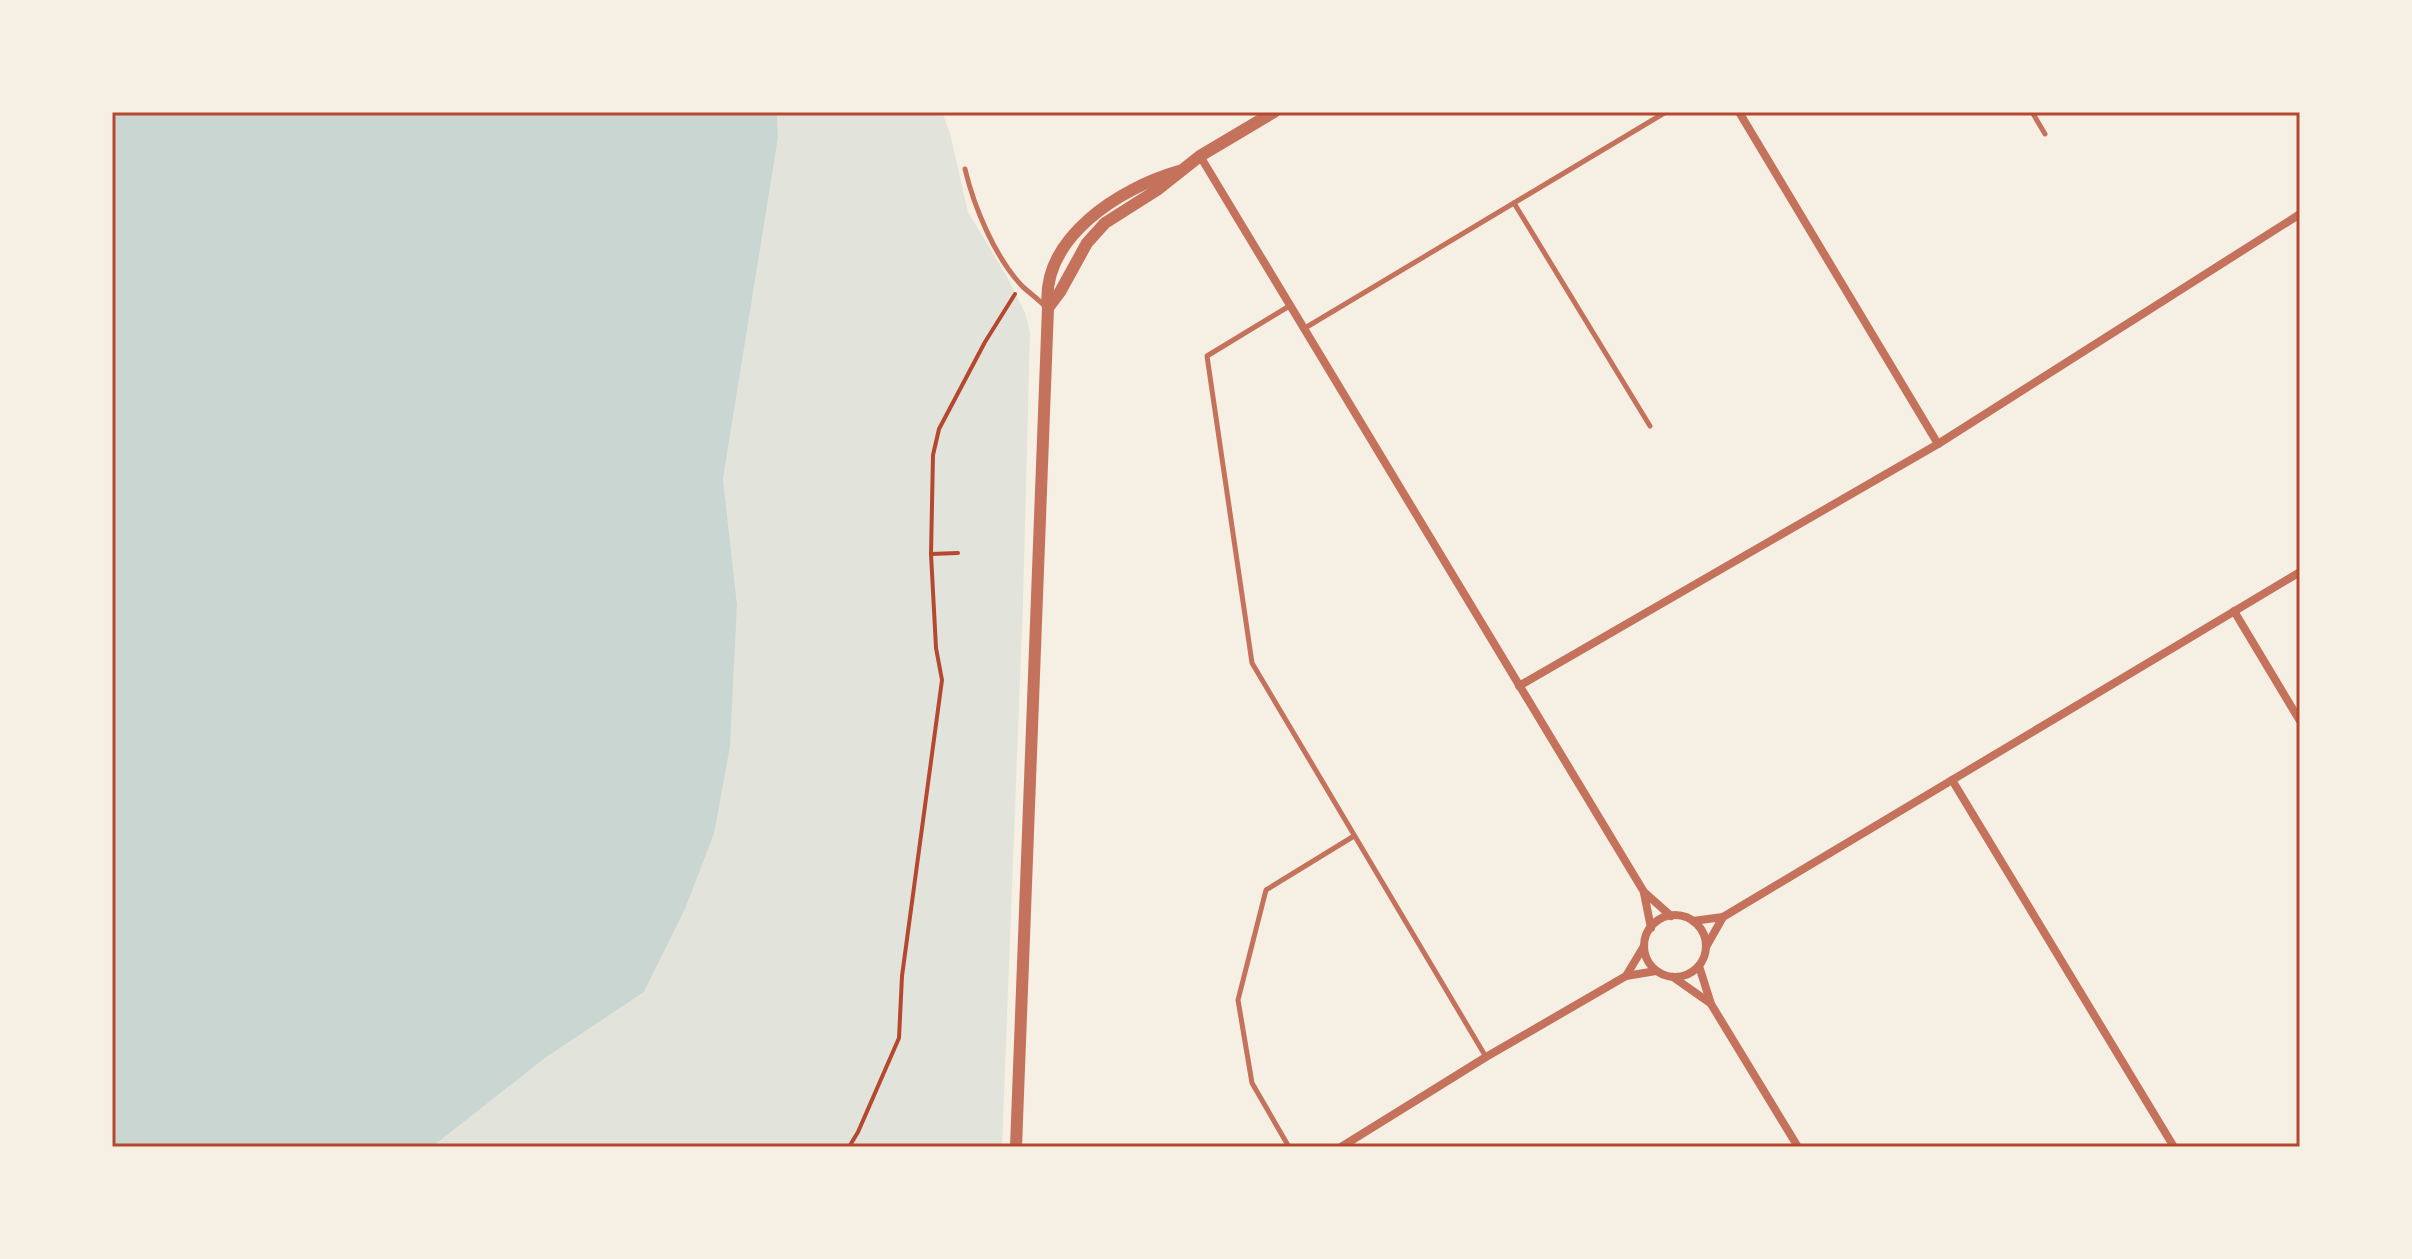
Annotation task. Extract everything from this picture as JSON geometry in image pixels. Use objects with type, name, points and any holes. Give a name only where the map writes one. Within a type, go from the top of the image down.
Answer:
[{"type":"street","points":[[1048,308],[1078,256],[1105,223],[1157,190],[1200,156],[1274,112]]},
{"type":"street","points":[[1739,112],[1938,444]]},
{"type":"street","points":[[1200,156],[1644,892],[1671,916],[1693,921],[1723,917],[2300,572]]},
{"type":"street","points":[[1016,1147],[1048,308],[1046,290],[1053,268],[1088,219],[1113,200],[1152,179],[1179,171]]},
{"type":"street","points":[[1519,686],[1938,444],[2300,214]]},
{"type":"street","points":[[2234,611],[2300,721]]},
{"type":"street","points":[[1952,780],[2174,1147]]},
{"type":"street","points":[[1644,892],[1651,928]]},
{"type":"street","points":[[1626,976],[1651,928],[1656,922],[1671,916]]},
{"type":"street","points":[[1673,977],[1691,973],[1699,966],[1723,917]]},
{"type":"street","points":[[1693,921],[1704,937],[1706,947]]},
{"type":"street","points":[[1644,946],[1645,955],[1656,971]]},
{"type":"street","points":[[1699,966],[1711,1004],[1798,1147]]},
{"type":"street","points":[[1341,1147],[1486,1057],[1626,976],[1656,971],[1673,977],[1711,1004]]},
{"type":"lane","points":[[1305,328],[1666,112]]},
{"type":"lane","points":[[2032,112],[2045,134]]},
{"type":"lane","points":[[965,169],[973,203],[1004,259],[1023,286],[1048,308]]},
{"type":"lane","points":[[1514,203],[1650,426]]},
{"type":"lane","points":[[1292,305],[1207,356],[1252,663],[1486,1057]]},
{"type":"lane","points":[[1289,1147],[1252,1083],[1238,1000],[1266,890],[1354,835]]},
{"type":"path","points":[[849,1147],[899,1038],[902,976],[942,680],[936,648],[931,554],[933,455],[939,429],[985,342],[1011,298],[1023,286]]},
{"type":"path","points":[[931,554],[958,553]]},
{"type":"shaded area","points":[[112,112],[777,112],[778,138],[723,479],[737,604],[730,746],[714,834],[685,909],[644,992],[545,1058],[432,1147],[112,1147]]},
{"type":"shaded area","points":[[777,112],[942,112],[950,133],[968,212],[1006,275],[1025,313],[1030,332],[1002,1147],[432,1147],[545,1058],[644,992],[685,909],[714,834],[737,604],[723,479],[778,138]]}]
